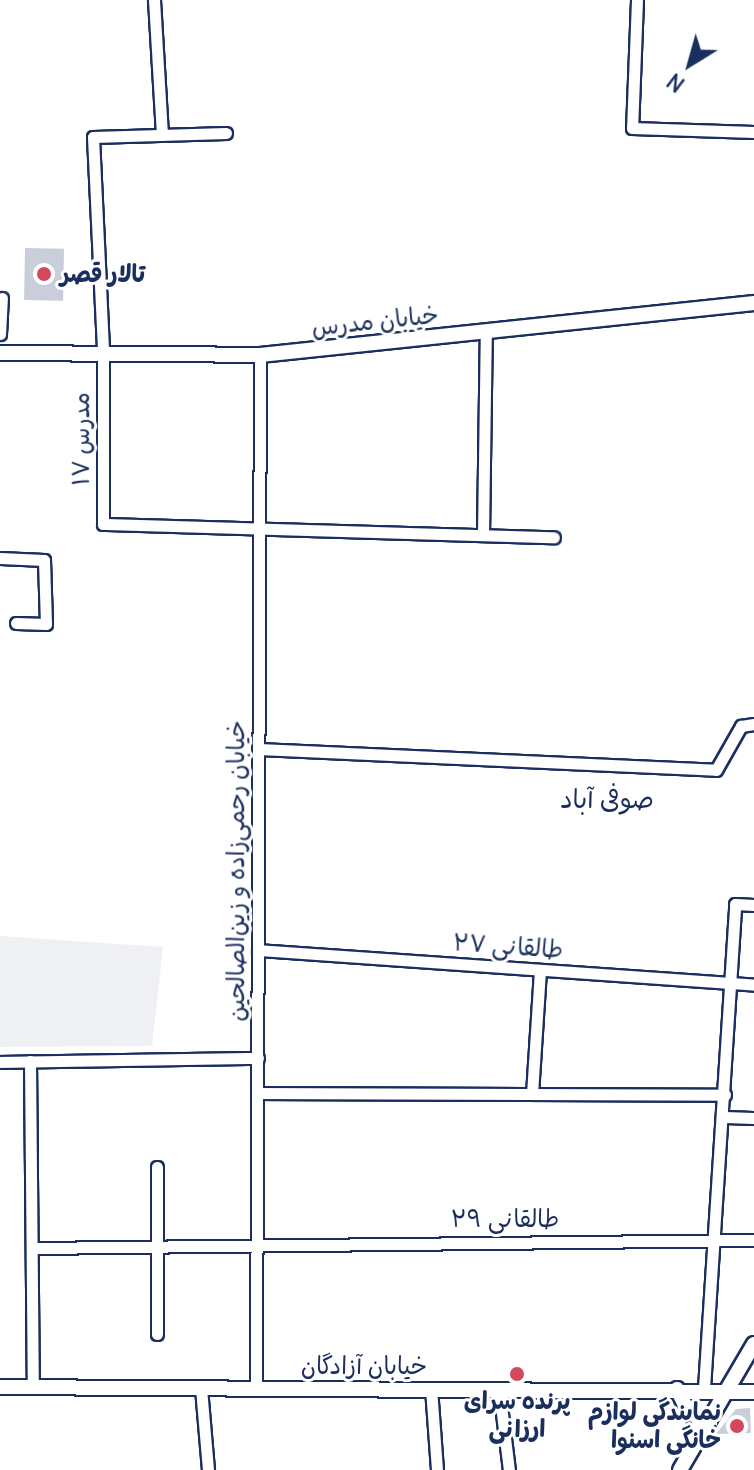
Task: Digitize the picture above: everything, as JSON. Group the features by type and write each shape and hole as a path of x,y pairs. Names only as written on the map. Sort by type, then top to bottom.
{"main road":[{"name":"خیابان مدرس","path":"0,353 260,355 754,303"},
{"path":"680,1470 754,1344"},
{"name":"خیابان آزادگان","path":"0,1387 726,1389"},
{"path":"700,1435 680,1389 754,1392"}],"street":[{"path":"154,0 162,135 226,133"},
{"path":"637,0 632,128 754,132"},
{"name":"مدرس ۱۷","path":"162,135 93,137 103,353 103,524 260,529"},
{"path":"0,334 2,298"},
{"path":"483,535 486,331"},
{"name":"خیابان رحمی‌زاده و زین‌الصالحین","path":"256,1388 260,355"},
{"path":"260,529 554,537"},
{"path":"0,558 44,560 46,624 16,623"},
{"path":"259,749 716,770 741,726 754,724"},
{"path":"704,1388 717,1240 735,904 754,905"},
{"name":"طالقانی ۲۷","path":"258,950 754,985"},
{"path":"532,1094 540,971"},
{"path":"0,1062 258,1058"},
{"path":"30,1061 33,1387"},
{"path":"258,1093 725,1095"},
{"path":"724,1117 754,1118"},
{"path":"157,1167 157,1334"},
{"name":"طالقانی ۲۹","path":"32,1248 257,1243 754,1240"},
{"path":"201,1388 208,1470"},
{"path":"431,1388 437,1470"},
{"path":"499,1389 509,1470"}],"shaded area":[{"path":"0,936 163,947 152,1046 0,1047"}],"building":[{"name":"تالار قصر","path":"25,248 64,249 63,301 24,300"},
{"name":"نمایندگی لوازم خانگی اسنوا","path":"750,1408 751,1433 716,1434 736,1409"}],"place":[{"name":"تالار قصر","path":"44,274"},
{"name":"پرنده سرای ارزانی","path":"517,1374"},
{"name":"نمایندگی لوازم خانگی اسنوا","path":"737,1426"}],"district":[{"name":"صوفی آباد","path":"607,799"}]}
